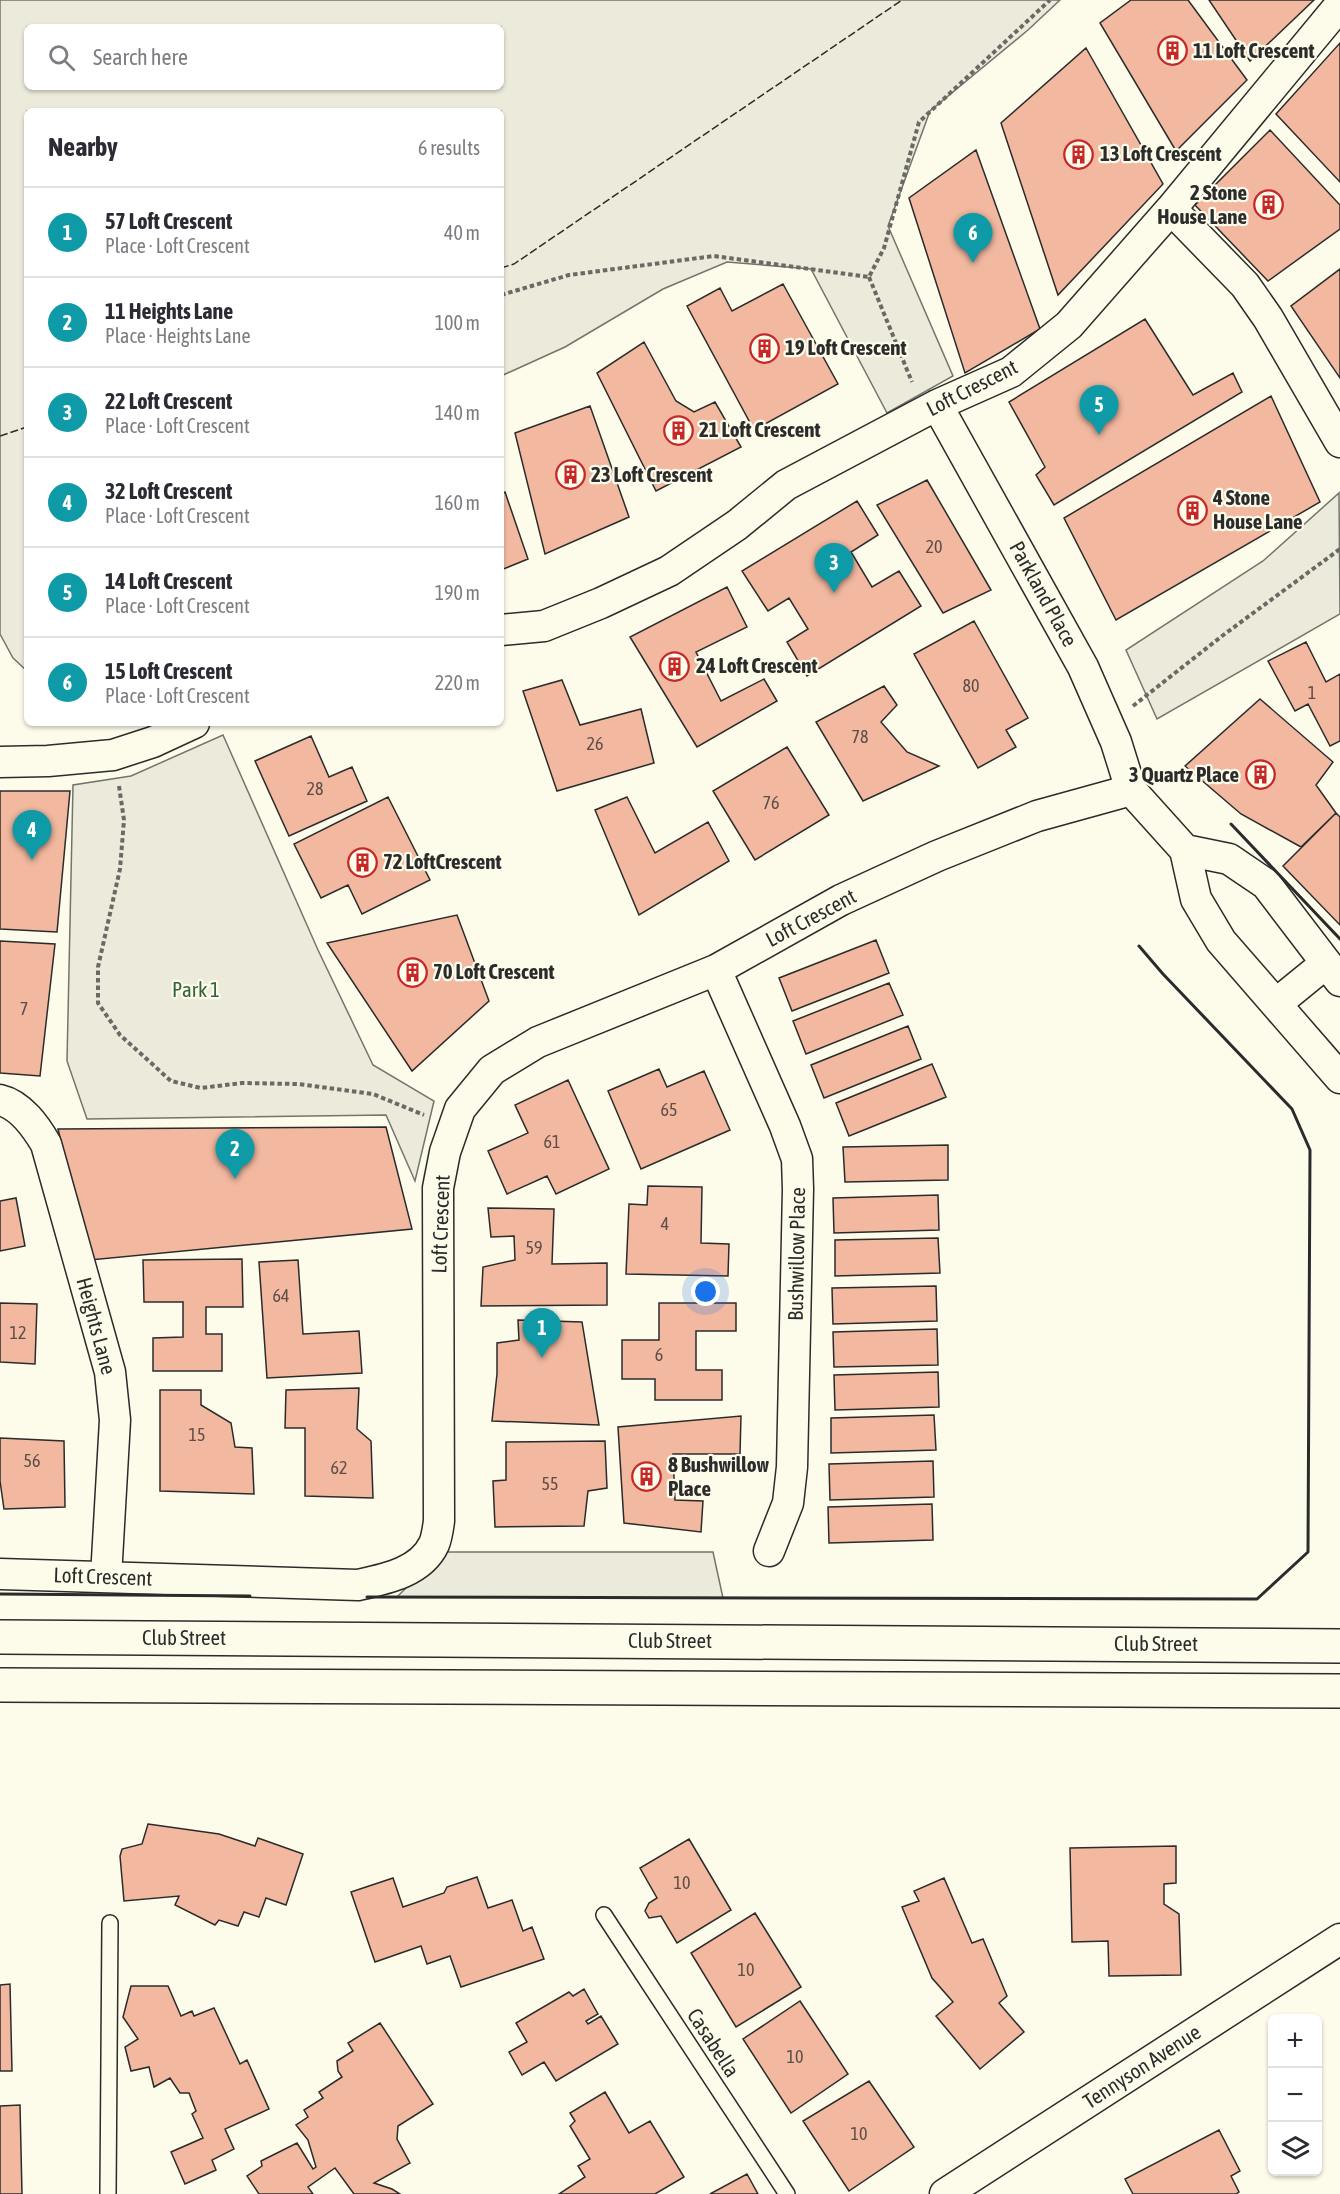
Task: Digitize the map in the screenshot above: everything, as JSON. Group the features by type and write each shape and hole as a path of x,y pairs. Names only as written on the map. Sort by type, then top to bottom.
{"main road":[{"name":"Club Street","path":"0,1637 1340,1646"},
{"path":"0,1685 1340,1691"}],"street":[{"name":"Loft Crescent","path":"504,630 544,626 601,603 669,571 737,525 786,485 931,409 1011,372 1069,326 1171,208 1340,5"},
{"path":"1171,208 1245,285 1268,318 1340,441"},
{"name":"Parkland Place","path":"931,409 1083,667 1109,725 1131,790"},
{"path":"0,762 48,761 114,754 153,742 188,726"},
{"name":"Loft Crescent","path":"0,1574 358,1585 390,1578 418,1564 434,1544 439,1521 438,1188 445,1152 460,1109 492,1070 548,1037 716,970 841,900 937,856 1037,816 1131,790"},
{"path":"1131,790 1185,850 1196,899 1221,941 1340,1078"},
{"path":"1185,850 1229,859 1266,884 1333,972 1276,1004"},
{"name":"Bushwillow Place","path":"716,970 785,1126 797,1159 792,1467 788,1503 769,1551"},
{"name":"Heights Lane","path":"0,1100 8,1102 34,1124 46,1144 110,1372 116,1420 106,1577"},
{"name":"Tennyson Avenue","path":"945,2194 1340,1939"}],"lane":[{"name":"Casabella","path":"604,1915 786,2194"},
{"path":"108,2194 110,1923"}],"path":[{"path":"870,277 885,248 919,122 1050,0"},
{"path":"504,294 569,275 714,256 870,277"},
{"path":"870,277 931,409"},
{"path":"1109,725 1222,636 1340,549"},
{"path":"114,754 124,820 120,869 98,967 98,1003 120,1035 171,1081 201,1088 242,1083 298,1083 372,1094 410,1108 453,1129"}],"green space":[{"path":"0,0 1060,0 1028,30 930,111 888,226 953,376 887,413 811,269 727,262 663,289 565,347 504,375 504,108 24,108 24,668 13,658 0,634"},
{"path":"1339,493 1340,614 1157,719 1126,650 1263,561"},
{"name":"Park 1","path":"223,735 318,950 373,1065 434,1101 415,1181 386,1115 87,1119 67,1061 73,785 131,776"},
{"path":"442,1552 713,1552 723,1598 397,1597"}],"building":[{"name":"11 Loft Crescent","path":"1131,0 1188,0 1247,80 1176,151 1100,23"},
{"path":"1209,0 1314,0 1250,61"},
{"path":"1340,43 1340,182 1276,114"},
{"name":"13 Loft Crescent","path":"1086,48 1163,184 1058,295 1001,123"},
{"name":"2 Stone House Lane","path":"1270,130 1340,205 1340,229 1268,281 1195,205"},
{"path":"976,150 1040,329 965,373 909,198"},
{"path":"1340,269 1340,378 1291,306"},
{"name":"19 Loft Crescent","path":"783,284 838,384 754,430 687,306 720,288 732,311"},
{"path":"1145,319 1193,395 1233,373 1242,392 1054,505 1036,475 1045,467 1009,402"},
{"name":"21 Loft Crescent","path":"644,342 676,401 694,412 715,402 741,447 656,491 597,373"},
{"name":"4 Stone House Lane","path":"1271,396 1320,502 1116,620 1064,518"},
{"name":"23 Loft Crescent","path":"590,406 629,517 545,554 515,433"},
{"path":"927,480 991,590 943,613 877,505"},
{"path":"504,492 528,559 504,569"},
{"path":"857,501 878,535 851,552 872,587 899,571 921,606 807,676 787,642 808,629 789,598 768,611 742,571"},
{"name":"24 Loft Crescent","path":"727,587 747,627 696,652 721,701 764,679 777,701 697,747 630,637"},
{"path":"974,621 1028,718 1006,730 1016,747 978,768 914,654"},
{"path":"1306,642 1326,682 1340,674 1340,741 1330,746 1308,704 1295,711 1268,661"},
{"path":"562,680 580,725 641,709 654,763 557,791 523,691"},
{"path":"884,686 897,705 881,722 907,752 939,766 863,801 816,722"},
{"name":"3 Quartz Place","path":"1260,699 1333,762 1316,785 1336,813 1301,847 1241,814 1185,766"},
{"path":"311,736 329,777 352,767 367,801 289,836 255,761"},
{"path":"787,747 829,815 755,860 713,791"},
{"path":"0,791 70,791 57,932 0,929"},
{"name":"72 LoftCrescent","path":"388,797 430,880 362,914 348,885 321,898 294,844"},
{"path":"627,797 655,853 708,822 729,861 639,915 595,810"},
{"path":"1336,813 1340,817 1340,925 1283,866"},
{"name":"70 Loft Crescent","path":"457,915 489,1001 412,1071 327,943"},
{"path":"876,940 889,973 792,1011 779,978"},
{"path":"0,941 55,944 40,1076 0,1073"},
{"path":"889,983 903,1015 806,1054 793,1021"},
{"path":"908,1026 921,1059 824,1098 811,1065"},
{"path":"932,1064 946,1097 849,1136 836,1103"},
{"path":"659,1069 667,1087 704,1071 730,1130 641,1169 608,1091"},
{"path":"568,1080 609,1169 556,1194 547,1176 507,1194 488,1151 528,1133 515,1105"},
{"path":"386,1127 412,1229 90,1260 58,1129"},
{"path":"948,1145 948,1180 845,1182 843,1147"},
{"path":"648,1186 702,1187 701,1243 729,1244 728,1276 626,1274 629,1204 647,1205"},
{"path":"938,1195 939,1230 834,1233 833,1198"},
{"path":"16,1198 25,1246 0,1251 0,1201"},
{"path":"488,1208 554,1209 552,1264 607,1263 607,1305 481,1306 483,1267 515,1260 514,1236 491,1237"},
{"path":"938,1238 940,1273 835,1276 835,1240"},
{"path":"242,1259 243,1307 206,1307 206,1334 222,1334 222,1371 153,1371 153,1338 183,1337 183,1302 144,1302 143,1260"},
{"path":"298,1260 303,1334 359,1331 362,1373 267,1378 259,1262"},
{"path":"936,1286 937,1321 833,1324 832,1288"},
{"path":"0,1303 37,1304 35,1364 0,1362"},
{"path":"659,1303 736,1303 736,1331 696,1331 696,1370 722,1370 722,1400 655,1400 655,1379 622,1379 622,1340 659,1340"},
{"path":"518,1320 582,1322 599,1425 492,1421 497,1374 497,1343 519,1340"},
{"path":"937,1329 938,1365 834,1367 833,1332"},
{"path":"938,1372 939,1407 835,1410 834,1375"},
{"path":"359,1388 357,1429 371,1441 373,1498 305,1496 305,1428 285,1428 286,1390"},
{"path":"160,1390 201,1390 201,1405 231,1423 235,1447 252,1448 254,1494 160,1491"},
{"path":"934,1415 936,1450 831,1453 831,1418"},
{"name":"8 Bushwillow Place","path":"741,1416 740,1454 673,1454 675,1500 703,1501 701,1532 624,1523 618,1427"},
{"path":"0,1438 64,1441 65,1507 4,1509 0,1481"},
{"path":"605,1441 607,1488 588,1491 584,1526 495,1527 493,1481 506,1480 506,1442"},
{"path":"933,1461 934,1497 830,1500 829,1464"},
{"path":"932,1504 933,1540 829,1543 828,1507"},
{"path":"148,1824 219,1834 255,1846 258,1838 303,1854 286,1905 266,1898 259,1917 244,1912 238,1926 219,1920 215,1925 175,1905 179,1896 124,1901 120,1856 122,1849 142,1844"},
{"path":"689,1839 731,1910 677,1943 661,1916 649,1918 645,1911 649,1903 657,1898 640,1868"},
{"path":"1176,1846 1176,1883 1164,1884 1164,1904 1179,1914 1181,1975 1109,1976 1108,1941 1072,1942 1070,1848"},
{"path":"477,1877 488,1908 512,1900 523,1931 532,1927 544,1959 461,1987 450,1956 427,1964 421,1946 375,1962 351,1892 393,1878 403,1907 444,1893 447,1887"},
{"path":"944,1878 972,1943 983,1939 1007,1996 999,2003 1024,2032 980,2069 936,2016 953,2002 932,1978 902,1907 919,1901 914,1891"},
{"path":"755,1913 801,1987 736,2027 691,1953"},
{"path":"10,1984 12,2071 0,2071 0,1985"},
{"path":"131,1986 168,1986 181,2016 192,2011 194,2016 214,2008 240,2064 247,2060 269,2109 225,2129 234,2149 212,2160 216,2170 185,2184 171,2152 203,2138 192,2114 196,2111 189,2093 180,2093 170,2078 154,2087 149,2067 131,2071 125,2047 138,2039 123,2017"},
{"path":"584,1989 598,2014 586,2021 588,2024 601,2016 618,2044 556,2081 544,2062 522,2075 509,2052 527,2042 516,2023 569,1992 573,1996"},
{"path":"800,2001 848,2074 791,2113 743,2039"},
{"path":"380,2023 433,2104 398,2126 397,2139 410,2163 374,2183 400,2194 354,2194 335,2168 308,2187 313,2194 259,2194 247,2176 262,2166 261,2161 297,2143 313,2169 316,2167 308,2140 296,2125 308,2117 304,2110 323,2098 319,2092 342,2077 338,2071 337,2061 353,2051 348,2043"},
{"path":"869,2081 914,2147 849,2191 803,2121"},
{"path":"605,2092 629,2133 650,2121 684,2177 655,2194 559,2194 585,2177 578,2166 590,2159 570,2126 575,2121 570,2113"},
{"path":"20,2105 22,2194 0,2194 0,2106"},
{"path":"1219,2130 1240,2171 1231,2176 1239,2192 1236,2194 1133,2194 1125,2179"},
{"path":"747,2174 758,2194 710,2194"}],"fence":[{"path":"504,267 514,264 902,0"},
{"path":"0,436 24,428"}],"wall":[{"path":"1231,824 1340,939"},
{"path":"367,1597 1257,1599 1308,1552 1310,1150 1292,1109 1139,946"},
{"path":"0,1594 250,1596"}],"place":[{"name":"11 Loft Crescent","path":"1172,51"},
{"name":"13 Loft Crescent","path":"1079,154"},
{"name":"2 Stone House Lane","path":"1268,205"},
{"name":"15 Loft Crescent","path":"973,263"},
{"name":"19 Loft Crescent","path":"764,348"},
{"name":"21 Loft Crescent","path":"678,430"},
{"name":"14 Loft Crescent","path":"1099,435"},
{"name":"23 Loft Crescent","path":"570,475"},
{"name":"4 Stone House Lane","path":"1192,510"},
{"name":"22 Loft Crescent","path":"834,593"},
{"name":"24 Loft Crescent","path":"675,666"},
{"name":"3 Quartz Place","path":"1260,775"},
{"name":"32 Loft Crescent","path":"32,860"},
{"name":"72 LoftCrescent","path":"362,862"},
{"name":"70 Loft Crescent","path":"412,972"},
{"name":"11 Heights Lane","path":"235,1179"},
{"name":"57 Loft Crescent","path":"542,1358"},
{"name":"8 Bushwillow Place","path":"647,1477"}]}
